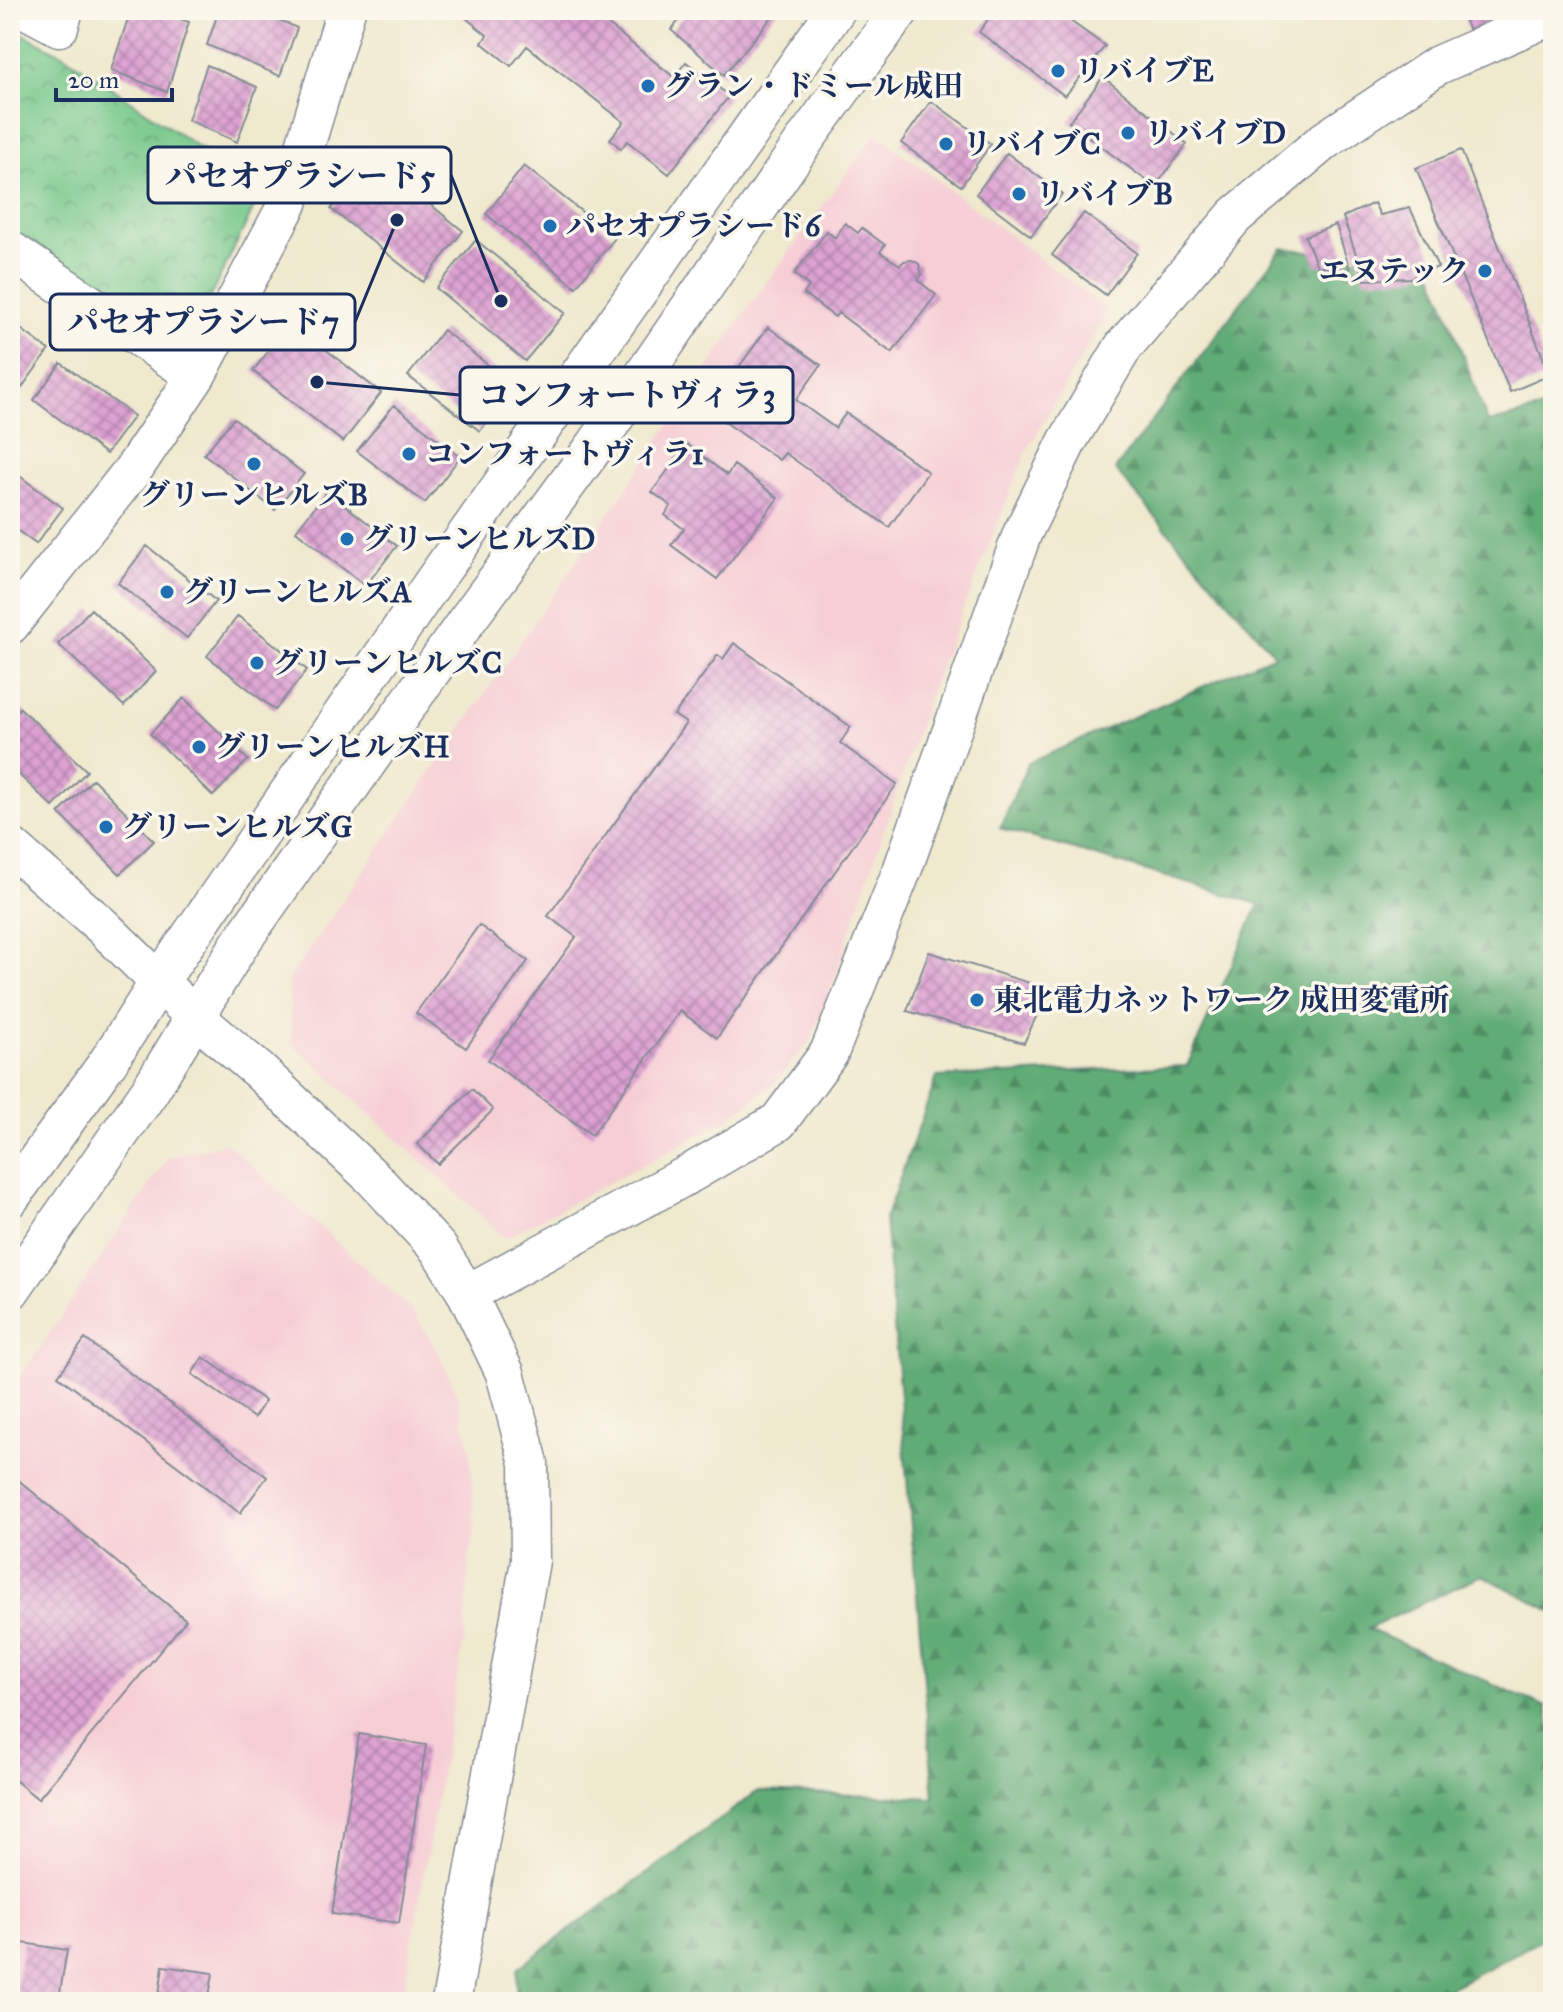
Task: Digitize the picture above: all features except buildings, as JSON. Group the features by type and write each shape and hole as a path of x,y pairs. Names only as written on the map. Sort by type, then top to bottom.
{"street":[{"path":"27,10 59,27 64,10"},
{"path":"10,625 135,467 196,376 288,203 346,10"},
{"path":"10,1198 108,1062 159,982 434,581 836,10"},
{"path":"10,1291 149,1092 248,932 465,623 595,446 807,137 900,10"},
{"path":"467,1294 691,1173 778,1122 829,1053 903,868 1022,534 1067,442 1124,346 1235,216 1324,141 1438,65 1553,15"},
{"path":"10,250 196,376"},
{"path":"10,846 102,926 195,1017 258,1070 374,1179 438,1248 467,1294 505,1373 529,1463 530,1561 451,2002"}],"shaded area":[{"path":"876,133 1109,311 1027,450 932,687 811,1040 773,1085 724,1122 505,1238 292,1043 288,980 756,297"},
{"path":"227,1143 411,1309 436,1348 457,1394 470,1448 475,1530 469,1559 465,1633 402,2002 10,2002 10,1392 168,1158"}],"green space":[{"path":"10,27 67,57 262,191 191,336 170,341 10,233"},
{"path":"1282,248 1431,268 1488,423 1553,406 1553,1612 1482,1575 1368,1629 1546,1707 1553,1738 1553,1934 1423,2002 516,2002 517,1969 758,1791 934,1798 885,1219 937,1077 1187,1066 1259,904 1000,828 1028,763 1275,655 1115,470"}],"place":[{"name":"リバイブE","path":"1058,71"},
{"name":"グラン・ドミール成田","path":"648,86"},
{"name":"リバイブD","path":"1128,133"},
{"name":"リバイブC","path":"946,144"},
{"name":"リバイブB","path":"1019,194"},
{"name":"パセオプラシード7","path":"397,220"},
{"name":"パセオプラシード6","path":"550,226"},
{"name":"エヌテック","path":"1485,271"},
{"name":"パセオプラシード5","path":"501,301"},
{"name":"コンフォートヴィラ3","path":"317,382"},
{"name":"コンフォートヴィラ1","path":"409,454"},
{"name":"グリーンヒルズB","path":"254,464"},
{"name":"グリーンヒルズD","path":"347,539"},
{"name":"グリーンヒルズA","path":"167,592"},
{"name":"グリーンヒルズC","path":"257,663"},
{"name":"グリーンヒルズH","path":"199,747"},
{"name":"グリーンヒルズG","path":"106,827"},
{"name":"東北電力ネットワーク 成田変電所","path":"977,1000"}]}
